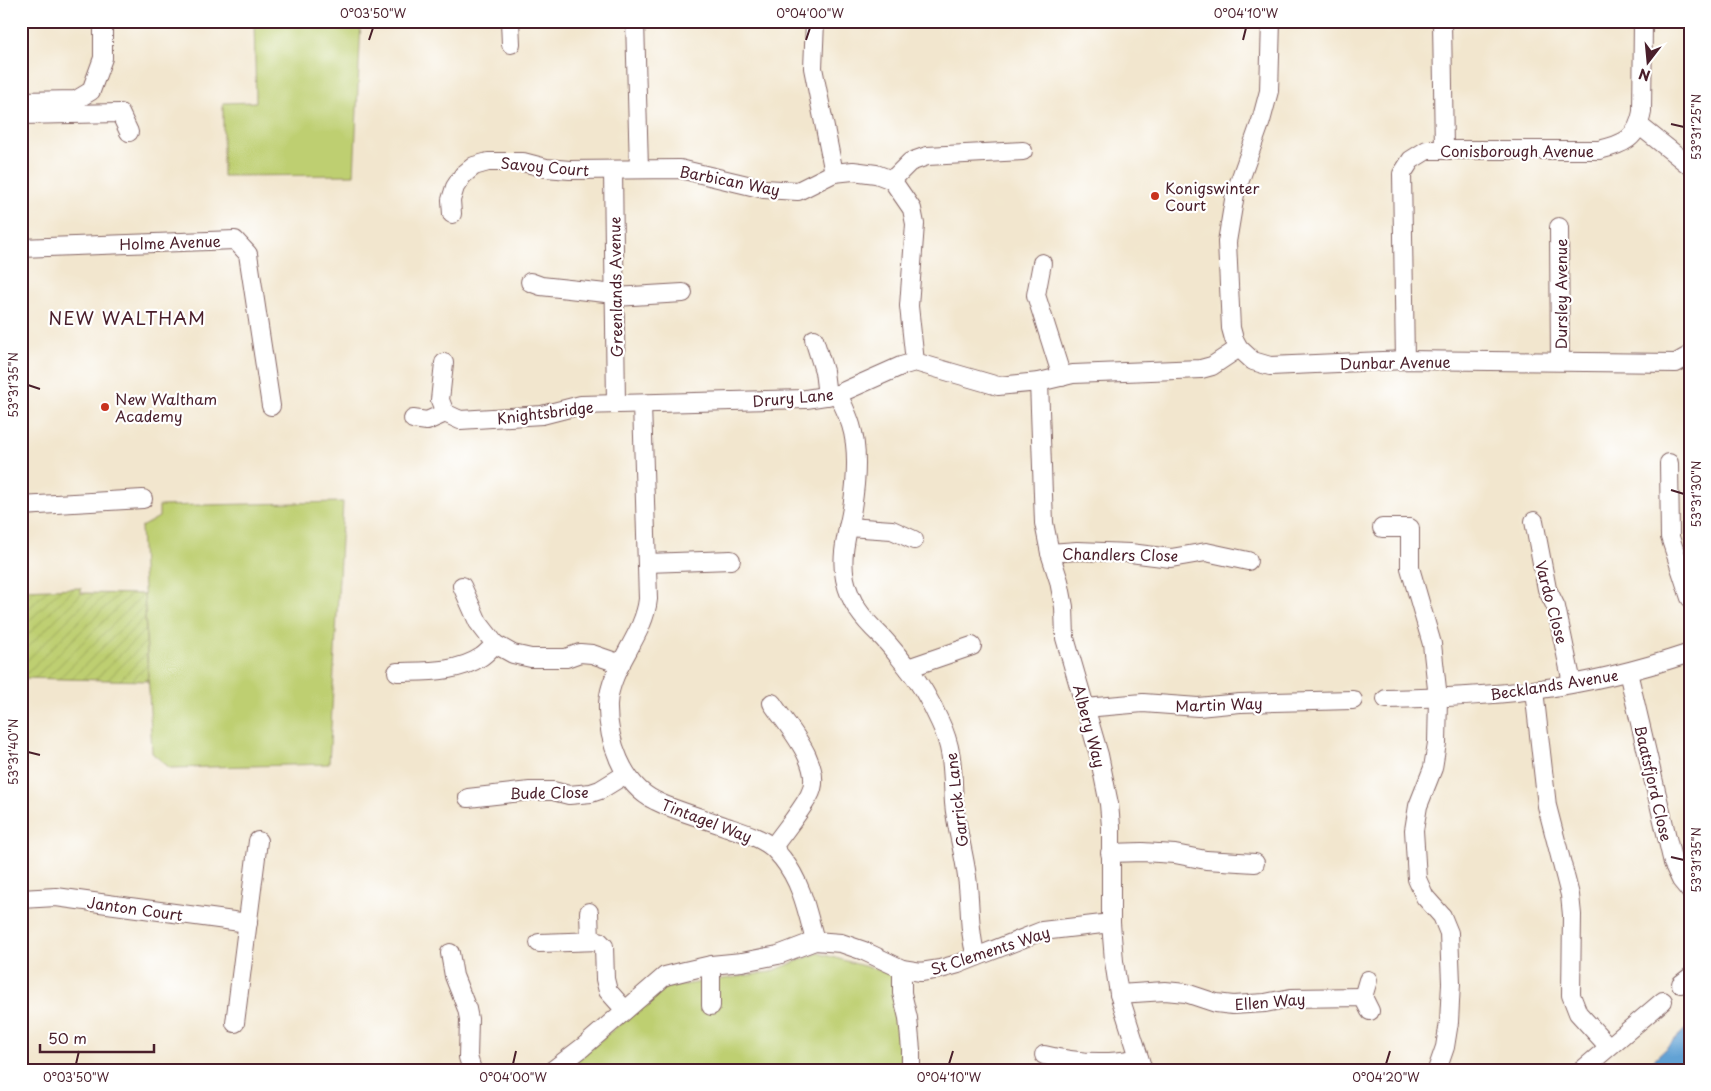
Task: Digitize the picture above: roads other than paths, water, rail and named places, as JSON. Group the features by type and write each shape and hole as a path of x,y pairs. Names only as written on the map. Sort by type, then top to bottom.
{"street":[{"path":"21,101 76,100 91,92 103,58 103,21"},
{"path":"510,21 511,44"},
{"path":"635,21 639,169"},
{"path":"1023,150 927,156 910,162 892,180 912,209 915,224 909,306 915,362 998,386 1039,382 1073,374 1201,369 1212,366 1239,348 1231,328 1228,242 1235,194 1261,121 1269,91 1271,21"},
{"path":"1442,21 1444,150"},
{"path":"1643,21 1642,112 1640,126 1690,166"},
{"path":"815,22 813,68 834,173"},
{"path":"21,115 120,113 129,132"},
{"name":"Conisborough Avenue","path":"1405,360 1402,174 1412,160 1427,150 1600,150 1620,145 1631,137 1640,126"},
{"name":"Savoy Court","path":"452,214 455,186 463,175 474,166 488,162 523,162 546,168 570,170 613,170"},
{"name":"Barbican Way","path":"613,170 680,168 764,189 798,191 834,173 853,171 876,174 892,180"},
{"name":"Greenlands Avenue","path":"613,170 616,404"},
{"name":"Dursley Avenue","path":"1559,226 1560,362"},
{"name":"Holme Avenue","path":"21,248 235,240 248,254 271,406"},
{"path":"1042,263 1036,295 1062,377"},
{"path":"530,282 540,286 615,295 683,294"},
{"name":"Garrick Lane","path":"814,339 832,395 852,428 855,448 855,487 844,549 845,579 854,605 861,617 881,636 908,668 927,695 948,743 954,767 954,802 957,830 967,876 970,925 976,956"},
{"name":"Dunbar Avenue","path":"1239,348 1253,361 1270,366 1405,360 1676,363 1690,355"},
{"name":"Drury Lane","path":"616,404 784,400 832,395 915,362"},
{"path":"413,419 427,421 445,413 440,400 444,363"},
{"name":"Albery Way","path":"1039,382 1044,524 1050,553 1059,581 1064,608 1066,638 1099,755 1109,804 1111,923 1119,994 1141,1064"},
{"name":"Knightsbridge","path":"445,413 460,420 499,419 542,415 581,405 616,404"},
{"name":"Tintagel Way","path":"642,404 647,610 644,620 612,684 608,704 611,739 626,774 640,789 655,800 750,835 772,847 793,872 815,942"},
{"path":"1669,463 1670,537 1690,598"},
{"path":"21,506 143,500"},
{"name":"Vardo Close","path":"1534,521 1547,589 1556,607 1572,683"},
{"path":"848,527 892,530 914,540"},
{"path":"1382,528 1410,528 1410,568 1432,644 1438,698 1437,742 1434,768 1418,806 1414,830 1417,879 1425,896 1442,916 1449,933 1451,983 1449,1022 1445,1048 1437,1070"},
{"name":"Chandlers Close","path":"1050,553 1078,551 1130,553 1171,558 1206,552 1248,561"},
{"path":"646,563 732,560"},
{"path":"462,586 478,622 495,644 513,654 531,658 566,658 580,653 592,654 621,664"},
{"path":"397,672 443,670 460,666 482,657 495,644"},
{"path":"908,668 972,646"},
{"name":"Becklands Avenue","path":"1386,699 1438,698 1534,690 1628,672 1690,653"},
{"name":"Baatsfjord Close","path":"1628,672 1673,864 1681,880 1690,891"},
{"path":"1534,690 1547,806 1570,895 1572,915 1571,995 1578,1013 1608,1046"},
{"name":"Martin Way","path":"1086,708 1126,703 1198,707 1240,703 1353,700"},
{"path":"772,703 805,753 813,773 810,795 772,847"},
{"name":"Bude Close","path":"468,798 530,791 554,791 580,795 600,790 626,774"},
{"path":"235,1023 258,841"},
{"path":"1110,853 1175,854 1206,860 1255,863"},
{"name":"Janton Court","path":"21,899 56,897 248,923"},
{"path":"589,912 590,941"},
{"name":"St Clements Way","path":"554,1070 665,976 711,965 778,956 815,942 841,942 902,969 921,972 958,964 1042,931 1111,923"},
{"path":"540,944 599,941 604,946 605,979 608,991 625,1010"},
{"path":"450,953 454,976 468,1009 468,1057 471,1070"},
{"path":"711,965 711,1006"},
{"path":"902,969 902,993 908,1018 911,1070"},
{"name":"Ellen Way","path":"1119,994 1166,991 1232,1005 1291,998 1366,1004 1368,980"},
{"path":"1582,1070 1663,1001"},
{"path":"1044,1054 1081,1063 1120,1062 1141,1064"}],"water":[{"path":"1690,1025 1690,1070 1648,1070 1649,1064"}],"place":[{"name":"Konigswinter Court","path":"1155,196"},
{"name":"New Waltham Academy","path":"105,407"}],"district":[{"name":"NEW WALTHAM","path":"127,317"}]}
